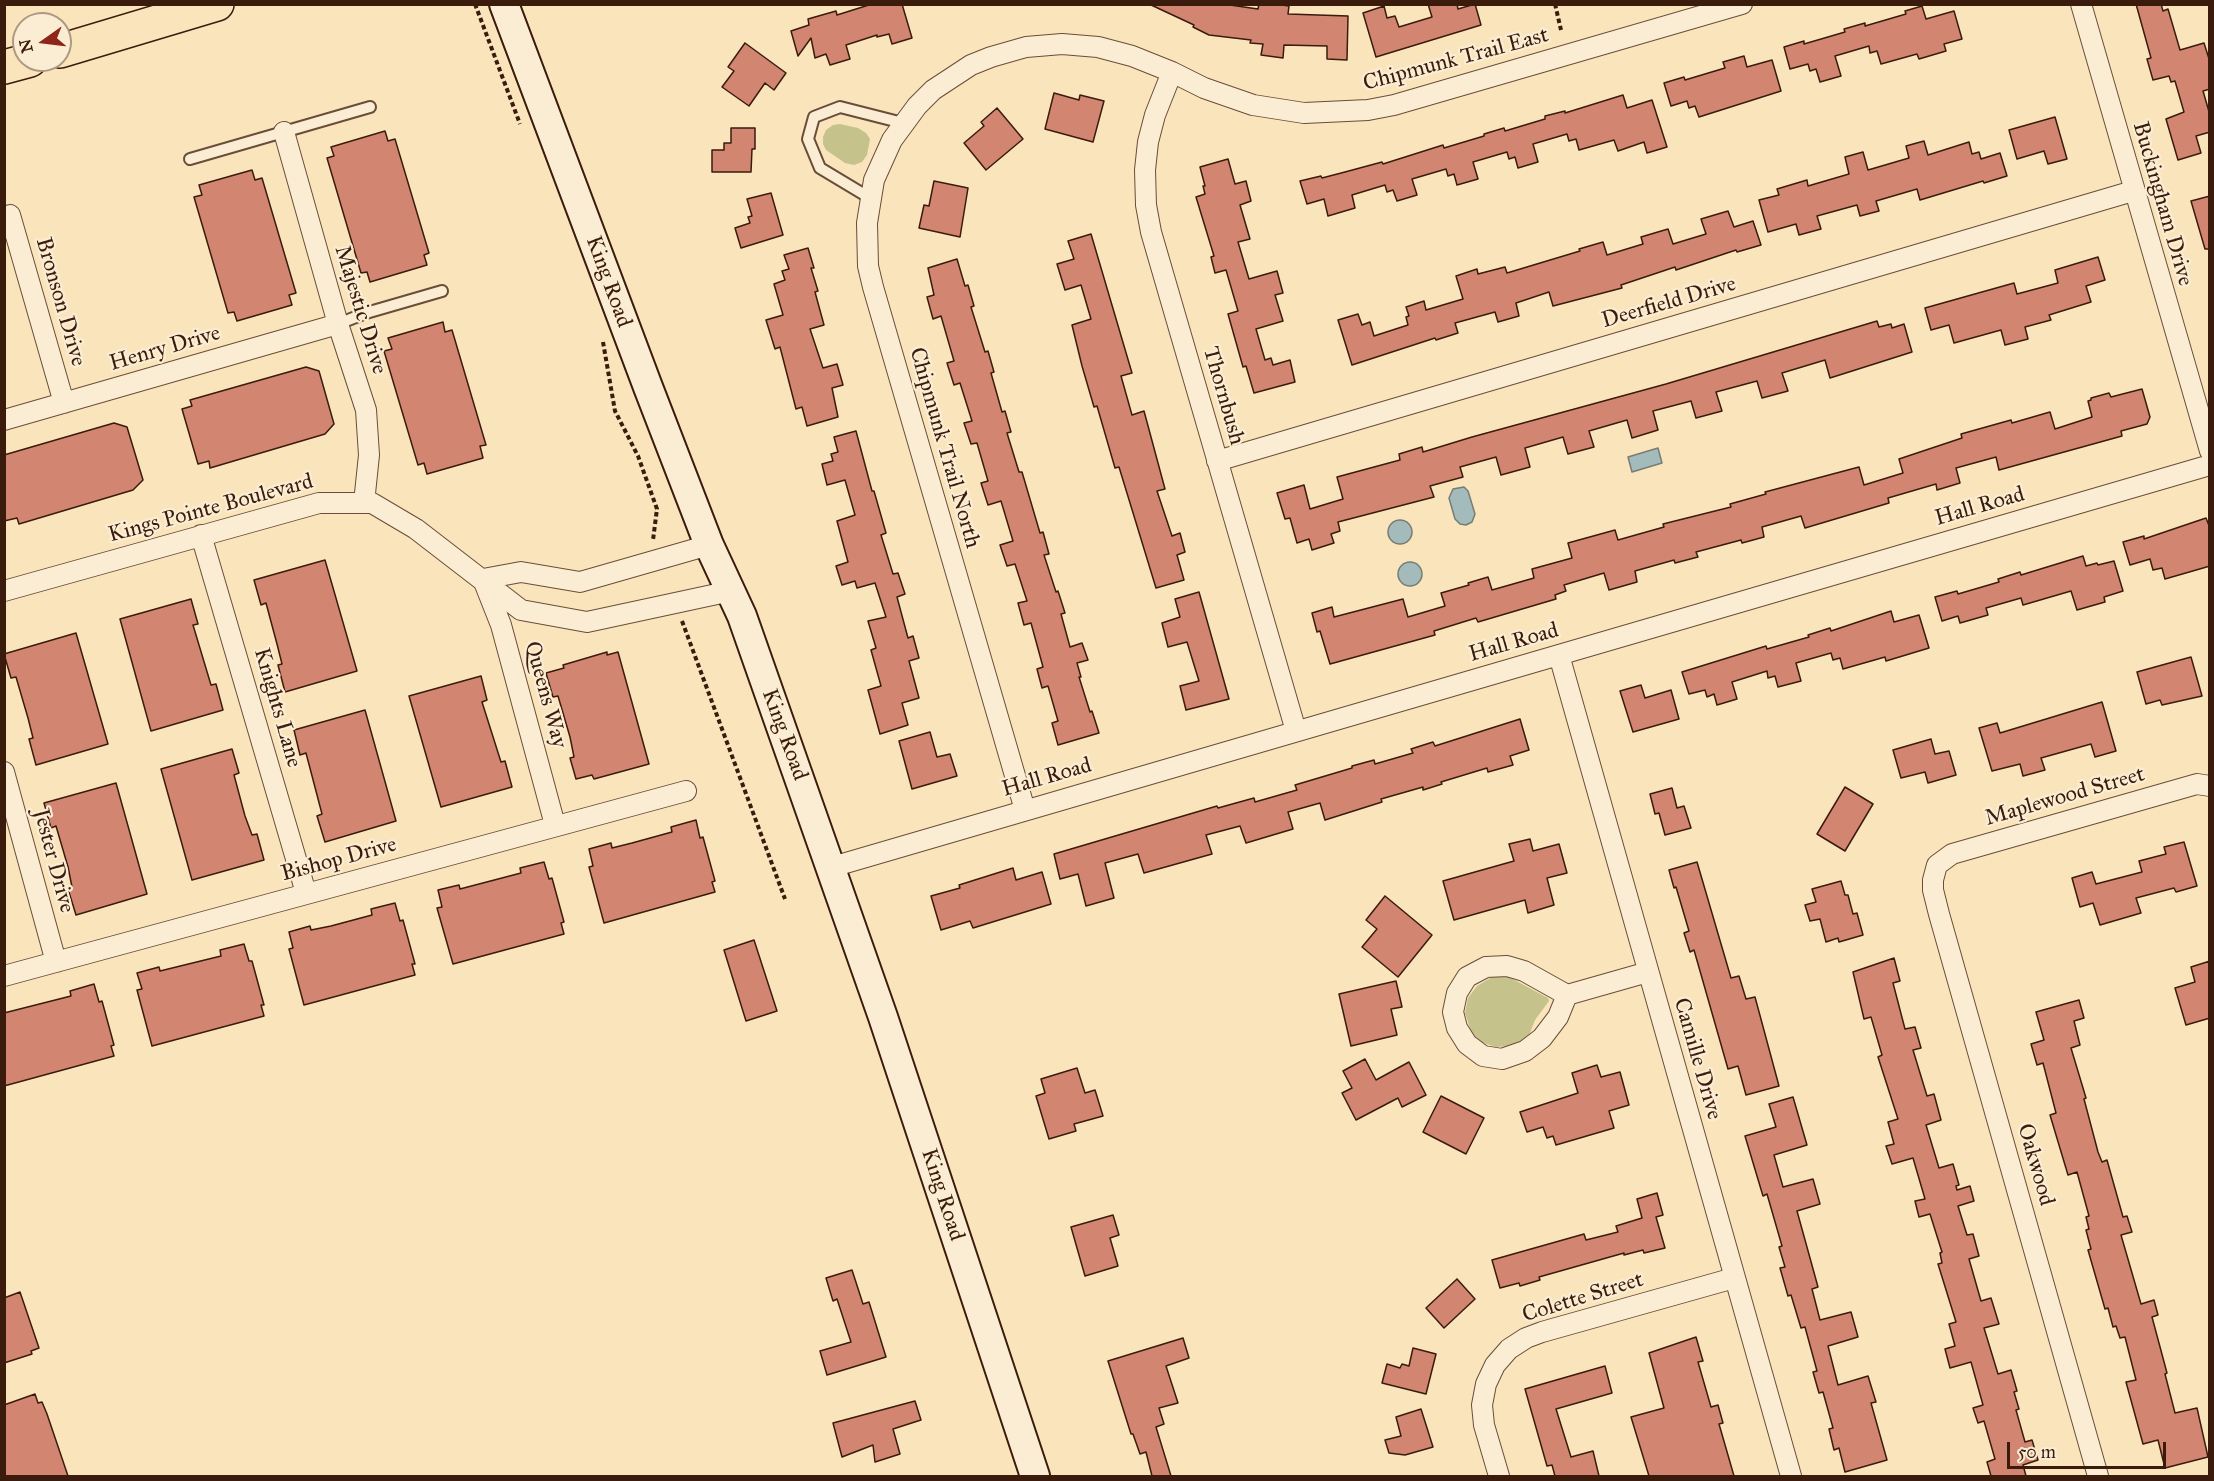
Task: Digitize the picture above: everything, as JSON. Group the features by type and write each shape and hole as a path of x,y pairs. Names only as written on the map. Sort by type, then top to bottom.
{"highway":[{"path":"72,47 218,4"}],"main road":[{"name":"King Road","path":"508,13 648,387 709,545 731,591 832,867 1035,1476"}],"street":[{"name":"Chipmunk Trail East","path":"917,106 933,90 971,65 1026,47 1062,44 1098,47 1132,56 1204,88 1252,105 1304,113 1368,110 1394,105 1742,4"},
{"name":"Buckingham Drive","path":"2080,4 2210,451"},
{"name":"Thornbush","path":"1172,72 1155,115 1148,142 1145,170 1146,205 1151,232 1296,731"},
{"name":"Chipmunk Trail North","path":"917,106 903,123 882,159 870,198 866,244 873,287 1025,810"},
{"name":"Majestic Drive","path":"284,132 338,324 366,410 369,455 364,503"},
{"name":"Deerfield Drive","path":"1217,461 2133,191"},
{"name":"Bronson Drive","path":"10,215 63,403"},
{"name":"Henry Drive","path":"4,420 338,324"},
{"name":"Hall Road","path":"832,867 2210,465"},
{"name":"Kings Pointe Boulevard","path":"4,591 319,503 372,503 416,529 521,610 587,622 731,591"},
{"name":"Knights Lane","path":"201,535 306,893"},
{"path":"483,579 521,572 580,582 709,545"},
{"name":"Queens Way","path":"483,579 501,625 555,825"},
{"name":"Camille Drive","path":"1559,655 1791,1476"},
{"name":"Jester Drive","path":"4,772 56,962"},
{"name":"Maplewood Street","path":"1937,865 1952,854 2197,784 2210,786"},
{"name":"Bishop Drive","path":"4,975 686,791"},
{"name":"Oakwood","path":"1937,865 1933,880 1935,898 2098,1476"},
{"path":"1567,995 1558,1017 1542,1038 1525,1051 1502,1059 1483,1056 1467,1044 1457,1028 1453,1012 1457,993 1467,977 1486,967 1507,966 1524,971 1567,995 1647,972"},
{"name":"Colette Street","path":"1499,1476 1484,1425 1482,1405 1486,1384 1495,1365 1509,1349 1526,1338 1542,1332 1734,1278"}],"lane":[{"path":"190,159 370,107"},
{"path":"870,198 820,168 808,139 814,117 840,107 903,123"},
{"path":"338,324 366,313 442,291"}],"path":[{"path":"475,4 522,127"},
{"path":"1555,4 1562,30"},
{"path":"602,339 615,411 638,456 657,509 653,543 659,559"},
{"path":"675,603 785,899"}],"shaded area":[{"path":"840,124 858,128 870,139 867,155 862,162 854,165 845,163 826,150 823,137 826,130 833,125"},
{"path":"1507,976 1548,998 1549,1001 1535,1020 1530,1033 1522,1040 1510,1046 1496,1047 1481,1042 1472,1034 1465,1013 1468,998 1477,986 1492,977"}],"water":[{"path":"1658,448 1662,463 1632,472 1628,457"},
{"path":"1464,487 1468,491 1475,514 1472,522 1466,525 1460,524 1455,519 1449,498 1453,489"},
{"path":"1400,520 1408,524 1412,532 1408,540 1400,544 1392,540 1388,532 1392,524"},
{"path":"1410,562 1418,566 1422,574 1418,582 1410,586 1402,582 1398,574 1402,566"}],"building":[{"path":"872,4 902,4 912,38 892,44 889,34 877,37 877,35 846,45 850,59 830,65 826,54 815,58 811,38 798,56 791,31 809,25 808,19 836,11 837,15"},
{"path":"1149,4 1223,4 1258,9 1259,4 1275,4 1289,6 1288,14 1348,16 1347,60 1327,59 1327,46 1284,45 1283,58 1261,55 1263,44 1250,43 1251,40 1209,35 1193,27 1194,25"},
{"path":"1428,4 1457,4 1458,9 1475,4 1481,25 1376,57 1363,13 1384,6 1387,18 1395,16 1399,27 1432,17"},
{"path":"2136,4 2161,4 2163,11 2168,9 2180,50 2204,43 2210,62 2210,89 2203,91 2210,115 2210,132 2196,136 2201,153 2178,160 2166,119 2184,112 2175,81 2171,82 2169,76 2153,80 2147,59 2151,58"},
{"path":"1922,6 1926,19 1954,11 1962,39 1944,44 1946,51 1919,59 1917,54 1881,64 1877,51 1870,53 1869,46 1835,56 1841,76 1820,82 1816,69 1810,71 1808,64 1790,69 1784,47 1804,41 1804,44 1845,32 1844,29 1865,23 1865,26 1906,14 1905,11"},
{"path":"745,43 786,73 774,90 765,83 749,106 722,87 734,71 728,67"},
{"path":"1744,56 1747,67 1772,60 1781,91 1699,117 1695,106 1689,108 1687,101 1671,106 1664,83 1684,77 1685,80 1725,68 1723,62"},
{"path":"1054,93 1079,100 1080,95 1104,101 1093,142 1045,129"},
{"path":"1623,95 1627,108 1652,100 1667,147 1647,153 1644,142 1618,151 1614,140 1579,150 1576,139 1569,141 1567,134 1533,144 1538,162 1518,168 1515,157 1509,159 1507,152 1473,162 1478,179 1457,185 1454,174 1448,176 1446,169 1412,179 1417,195 1397,201 1393,190 1387,192 1385,185 1352,195 1355,208 1328,216 1324,199 1307,204 1300,181 1321,176 1322,178 1382,162 1383,164 1443,145 1444,148 1504,128 1505,131 1545,119 1545,116 1565,111 1565,113"},
{"path":"997,108 1023,139 986,170 964,143 984,126 981,122"},
{"path":"2055,117 2067,159 2048,164 2044,151 2017,159 2009,130"},
{"path":"731,128 755,128 755,149 752,149 751,172 712,172 712,150 724,150 724,143 731,143"},
{"path":"385,131 388,141 395,139 429,253 424,255 427,265 370,282 367,272 361,273 327,158 334,156 331,147"},
{"path":"1924,141 1928,155 1969,142 1972,154 1979,152 1981,159 2000,153 2007,176 1920,200 1917,189 1876,201 1879,211 1860,216 1857,205 1817,216 1821,229 1799,235 1796,224 1768,232 1759,200 1779,195 1777,189 1807,180 1808,186 1849,174 1845,157 1863,152 1868,170 1909,158 1906,146"},
{"path":"1228,159 1235,184 1246,181 1251,201 1240,205 1250,239 1238,242 1249,279 1277,271 1283,293 1275,295 1283,321 1256,329 1265,360 1271,358 1273,365 1290,360 1295,382 1254,393 1246,366 1243,367 1228,314 1238,311 1226,270 1215,273 1211,257 1214,256 1196,197 1205,194 1200,167"},
{"path":"252,170 255,180 262,178 296,293 289,295 292,305 237,321 234,312 228,313 194,197 202,195 199,185"},
{"path":"934,181 968,188 960,237 919,228 924,205 929,206"},
{"path":"771,193 783,235 741,248 735,228 750,223 748,217 752,216 747,199"},
{"path":"2210,196 2210,249 2205,249 2191,201"},
{"path":"1728,211 1734,227 1753,221 1761,245 1737,252 1736,250 1676,270 1675,267 1621,285 1622,288 1553,306 1549,292 1516,303 1519,316 1498,322 1495,312 1455,323 1458,333 1436,340 1435,338 1352,365 1338,320 1358,314 1362,325 1370,322 1374,336 1408,325 1406,317 1409,316 1406,307 1424,301 1426,310 1463,299 1456,276 1477,269 1478,274 1505,267 1507,273 1603,242 1607,255 1643,244 1641,237 1668,229 1673,244 1706,234 1701,219"},
{"path":"1091,234 1132,373 1121,376 1132,415 1144,411 1165,489 1157,491 1172,536 1180,533 1185,552 1177,555 1184,580 1156,588 1119,467 1115,468 1097,406 1094,407 1082,366 1072,325 1091,319 1081,285 1065,290 1057,264 1074,259 1068,241"},
{"path":"808,248 818,291 815,292 824,325 810,329 823,368 837,364 843,385 832,388 838,417 807,426 802,407 796,409 780,347 775,349 766,320 783,315 774,284 785,280 782,271 789,269 784,255"},
{"path":"2098,257 2105,280 2086,286 2091,302 2049,315 2051,320 2025,327 2028,339 2005,345 2001,330 1954,343 1949,325 1931,330 1925,308 2014,283 2017,294 2058,283 2055,270"},
{"path":"957,259 965,286 968,285 974,306 971,307 985,352 988,351 994,372 991,373 1002,412 1005,411 1011,432 1007,433 1019,472 1022,472 1040,533 1043,532 1049,554 1044,555 1065,613 1061,614 1070,647 1082,643 1088,660 1077,663 1081,677 1079,677 1099,733 1058,745 1052,723 1058,721 1048,686 1042,688 1037,669 1043,667 1031,623 1024,625 1018,603 1027,601 1015,564 1007,566 1000,545 1013,541 1001,501 988,505 981,483 988,481 977,443 971,444 964,423 972,421 960,383 954,385 947,363 954,361 941,316 933,319 927,297 934,295 928,268"},
{"path":"1877,321 1879,327 1891,324 1892,328 1904,324 1912,352 1830,378 1825,360 1782,373 1788,391 1762,398 1757,381 1716,392 1722,411 1696,418 1691,401 1653,411 1658,430 1632,438 1627,420 1589,431 1594,447 1568,454 1563,437 1525,448 1530,467 1501,475 1496,457 1460,467 1463,477 1430,486 1434,497 1338,522 1340,531 1331,534 1334,543 1312,550 1309,539 1297,543 1290,518 1285,519 1277,493 1304,485 1310,509 1343,499 1337,477 1400,460 1399,454 1422,447 1423,452 1666,384"},
{"path":"443,322 445,332 452,330 486,445 480,446 483,458 427,474 424,463 418,465 384,351 392,349 388,338"},
{"path":"306,367 319,371 334,424 325,434 210,468 209,461 198,464 182,409 192,406 190,400"},
{"path":"2142,389 2150,417 2147,424 2121,431 2122,436 1999,470 1996,457 1956,468 1960,483 1937,490 1936,484 1888,498 1889,503 1805,528 1801,516 1762,527 1764,537 1742,543 1741,540 1696,552 1698,557 1675,563 1674,560 1635,571 1637,582 1609,590 1604,573 1564,585 1566,591 1555,595 1556,599 1478,622 1476,618 1434,631 1435,635 1330,664 1320,631 1317,632 1312,613 1332,607 1334,617 1403,599 1408,617 1445,606 1441,593 1469,585 1468,583 1488,577 1492,590 1534,578 1532,569 1572,558 1568,543 1615,530 1618,540 1664,527 1663,524 1731,507 1730,504 1766,494 1765,492 1859,467 1864,485 1903,473 1899,459 1962,438 1961,434 2050,412 2055,429 2092,417 2088,401 2091,398 2109,393 2111,397"},
{"path":"114,423 127,427 143,480 133,490 19,524 17,518 4,521 4,455"},
{"path":"856,431 886,533 881,535 893,574 898,573 905,594 897,597 908,638 913,636 919,658 909,661 919,698 902,703 908,725 880,734 868,690 881,686 871,650 876,648 868,621 886,617 875,583 857,588 855,581 842,585 836,566 848,562 837,521 855,515 845,480 827,485 822,464 833,461 831,454 838,452 834,437"},
{"path":"2206,518 2210,528 2210,566 2165,579 2162,568 2153,570 2150,559 2130,565 2123,542 2144,536 2144,539"},
{"path":"2083,556 2086,566 2114,561 2123,591 2104,597 2105,602 2077,610 2071,591 2023,605 2021,598 1986,608 1988,615 1960,623 1958,616 1942,621 1935,597 1957,591 1958,594 1999,582 1998,579 2020,572 2021,575"},
{"path":"325,560 357,671 285,692 278,665 282,664 266,603 261,605 254,580"},
{"path":"1199,592 1229,699 1186,710 1180,686 1199,681 1187,642 1168,647 1162,623 1180,617 1175,599"},
{"path":"191,599 198,624 193,625 211,685 216,684 223,710 151,731 120,619"},
{"path":"1891,611 1894,622 1919,615 1929,648 1886,661 1885,657 1843,669 1840,658 1833,660 1831,653 1796,663 1801,681 1778,687 1775,676 1768,678 1767,671 1732,682 1737,699 1717,705 1714,694 1707,697 1705,690 1689,694 1682,672 1766,646 1767,649 1809,637 1808,635 1830,628 1831,631"},
{"path":"76,633 108,744 36,765 29,739 33,738 28,718 16,677 11,678 4,654"},
{"path":"607,652 607,655 618,652 649,764 594,779 592,775 576,779 570,758 574,757 570,737 558,696 553,697 546,673 564,668 563,665"},
{"path":"2191,657 2202,696 2162,705 2160,700 2146,704 2137,672"},
{"path":"481,676 487,700 482,702 501,762 505,761 512,787 441,807 409,696"},
{"path":"1641,685 1645,698 1671,690 1679,719 1633,732 1620,691"},
{"path":"2102,702 2116,751 2095,757 2091,744 2041,758 2045,770 2023,776 2020,764 1992,771 1979,728 1997,723 2000,733"},
{"path":"365,710 396,821 325,842 317,816 322,814 306,753 300,755 294,730"},
{"path":"1520,719 1529,750 1510,756 1513,765 1488,772 1487,768 1423,790 1423,787 1381,799 1382,802 1325,820 1320,803 1288,812 1293,829 1246,843 1240,826 1206,835 1212,854 1144,873 1138,854 1105,863 1114,898 1086,906 1078,874 1060,879 1054,854 1217,806 1218,808 1254,798 1255,802 1297,790 1295,785 1352,768 1352,766 1374,760 1375,764 1413,753 1411,749 1433,742 1435,746"},
{"path":"930,732 937,757 950,754 957,776 912,789 899,741"},
{"path":"1931,739 1935,754 1949,751 1956,775 1928,783 1925,772 1901,778 1893,750"},
{"path":"232,749 239,773 234,775 245,816 252,835 257,834 264,860 192,880 161,769"},
{"path":"116,783 147,894 76,915 68,889 72,887 68,867 56,826 51,828 44,803"},
{"path":"1845,787 1873,804 1845,851 1817,834"},
{"path":"1672,788 1677,808 1684,806 1691,828 1665,835 1659,813 1655,814 1650,794"},
{"path":"696,820 715,881 712,882 715,892 604,923 589,867 593,866 589,849 611,843 612,848 632,843 672,832 671,827"},
{"path":"1530,839 1533,851 1559,844 1567,873 1547,878 1554,905 1528,913 1525,900 1454,920 1443,881 1514,861 1509,844"},
{"path":"2184,842 2197,886 2176,892 2174,888 2136,898 2141,913 2100,925 2093,903 2080,907 2072,878 2092,872 2096,884 2142,872 2139,861 2166,854 2164,847"},
{"path":"544,862 549,879 552,878 564,922 561,923 564,934 453,964 437,908 442,907 438,890 459,885 460,889 521,873 520,868"},
{"path":"1697,862 1731,978 1739,976 1746,999 1755,997 1779,1086 1746,1095 1738,1066 1728,1069 1694,950 1690,952 1684,933 1689,931 1669,870"},
{"path":"1013,868 1016,880 1042,872 1051,904 973,928 970,921 941,930 931,896 960,888 959,885"},
{"path":"1841,881 1853,914 1857,913 1863,935 1839,942 1838,938 1826,942 1820,919 1810,921 1805,905 1816,902 1812,889"},
{"path":"1385,896 1432,935 1398,977 1362,947 1377,929 1366,920"},
{"path":"395,903 400,921 403,920 415,964 412,964 415,975 304,1005 289,949 293,948 289,932 310,926 311,930 331,926 372,915 371,909"},
{"path":"754,940 777,1011 746,1021 724,950"},
{"path":"244,944 249,961 252,961 264,1005 261,1005 264,1016 152,1046 137,990 142,989 137,973 159,967 160,971 221,956 220,950"},
{"path":"1894,958 1900,981 1893,983 1905,1029 1915,1027 1921,1048 1913,1050 1927,1096 1934,1094 1941,1120 1926,1125 1939,1168 1953,1164 1959,1185 1956,1186 1957,1190 1970,1186 1974,1201 1958,1206 1967,1235 1973,1234 1979,1256 1969,1259 1981,1301 1991,1298 1999,1324 1984,1328 1998,1374 2011,1370 2017,1391 2014,1392 2019,1409 2016,1410 2025,1442 2032,1440 2038,1460 2023,1465 2026,1476 1991,1476 1987,1462 1995,1459 1984,1421 1978,1423 1973,1408 1983,1405 1971,1362 1950,1368 1945,1349 1955,1346 1949,1324 1956,1322 1938,1264 1942,1263 1940,1253 1942,1252 1930,1214 1919,1217 1915,1201 1925,1199 1913,1158 1892,1164 1886,1146 1894,1144 1888,1122 1898,1119 1878,1057 1882,1055 1871,1017 1864,1019 1853,972"},
{"path":"2210,961 2210,1018 2186,1025 2175,988 2195,982 2191,967"},
{"path":"1396,981 1402,1007 1391,1009 1397,1035 1351,1046 1339,994"},
{"path":"94,984 99,1002 102,1001 114,1045 111,1046 114,1056 4,1086 4,1013 71,996 70,991"},
{"path":"2079,1000 2084,1018 2074,1021 2080,1045 2071,1048 2086,1098 2084,1099 2098,1152 2102,1162 2107,1160 2123,1217 2127,1216 2132,1232 2121,1235 2141,1304 2154,1300 2158,1315 2152,1317 2175,1413 2197,1408 2208,1457 2165,1468 2158,1440 2143,1444 2126,1382 2136,1380 2125,1337 2120,1338 2116,1326 2113,1327 2108,1308 2105,1309 2088,1250 2091,1249 2086,1230 2089,1229 2086,1217 2089,1216 2077,1172 2068,1175 2050,1115 2056,1113 2043,1063 2037,1065 2031,1044 2044,1040 2036,1012"},
{"path":"1365,1059 1376,1080 1409,1062 1426,1095 1402,1107 1398,1098 1356,1120 1342,1093 1352,1088 1343,1071"},
{"path":"1597,1065 1601,1077 1620,1072 1629,1105 1609,1111 1614,1128 1556,1145 1553,1136 1547,1138 1543,1127 1527,1132 1520,1112 1578,1093 1572,1073"},
{"path":"1077,1068 1085,1093 1095,1090 1103,1116 1074,1124 1076,1131 1049,1139 1036,1096 1045,1093 1041,1079"},
{"path":"1441,1096 1484,1118 1466,1154 1423,1132"},
{"path":"1793,1097 1807,1145 1774,1155 1783,1187 1813,1179 1820,1204 1797,1211 1818,1287 1812,1289 1820,1320 1851,1312 1858,1337 1828,1346 1838,1385 1868,1376 1876,1402 1871,1403 1887,1460 1845,1472 1839,1448 1834,1450 1829,1429 1833,1428 1823,1392 1819,1393 1813,1372 1817,1371 1805,1327 1801,1328 1780,1268 1785,1267 1779,1247 1782,1246 1767,1194 1763,1196 1745,1136 1776,1127 1769,1104"},
{"path":"1657,1193 1663,1215 1656,1217 1665,1248 1644,1253 1643,1250 1624,1255 1624,1253 1539,1277 1540,1280 1520,1286 1519,1283 1500,1288 1492,1260 1584,1234 1586,1240 1618,1232 1616,1226 1642,1218 1637,1199"},
{"path":"1113,1215 1119,1235 1110,1238 1118,1266 1085,1276 1071,1227"},
{"path":"852,1270 863,1304 869,1302 886,1357 827,1375 820,1351 851,1342 837,1299 833,1301 826,1278"},
{"path":"1457,1279 1475,1299 1444,1328 1426,1308"},
{"path":"20,1292 39,1348 31,1351 32,1354 4,1363 4,1298"},
{"path":"1696,1337 1703,1361 1698,1362 1711,1407 1718,1405 1723,1423 1719,1424 1734,1476 1649,1476 1631,1417 1664,1408 1649,1353"},
{"path":"1183,1338 1189,1358 1166,1366 1178,1403 1159,1408 1164,1424 1156,1427 1171,1476 1152,1476 1146,1452 1140,1454 1133,1434 1131,1434 1108,1361"},
{"path":"1413,1348 1436,1354 1426,1394 1382,1383 1387,1364 1400,1368 1402,1364 1409,1366"},
{"path":"1605,1366 1612,1393 1556,1409 1571,1457 1593,1451 1599,1476 1555,1476 1552,1465 1547,1466 1525,1389"},
{"path":"35,1394 38,1403 42,1402 47,1414 68,1476 4,1476 4,1405"},
{"path":"915,1401 921,1420 893,1429 900,1454 875,1462 873,1445 842,1457 833,1423"},
{"path":"1421,1409 1433,1447 1405,1455 1389,1453 1385,1440 1401,1436 1396,1417"}]}
